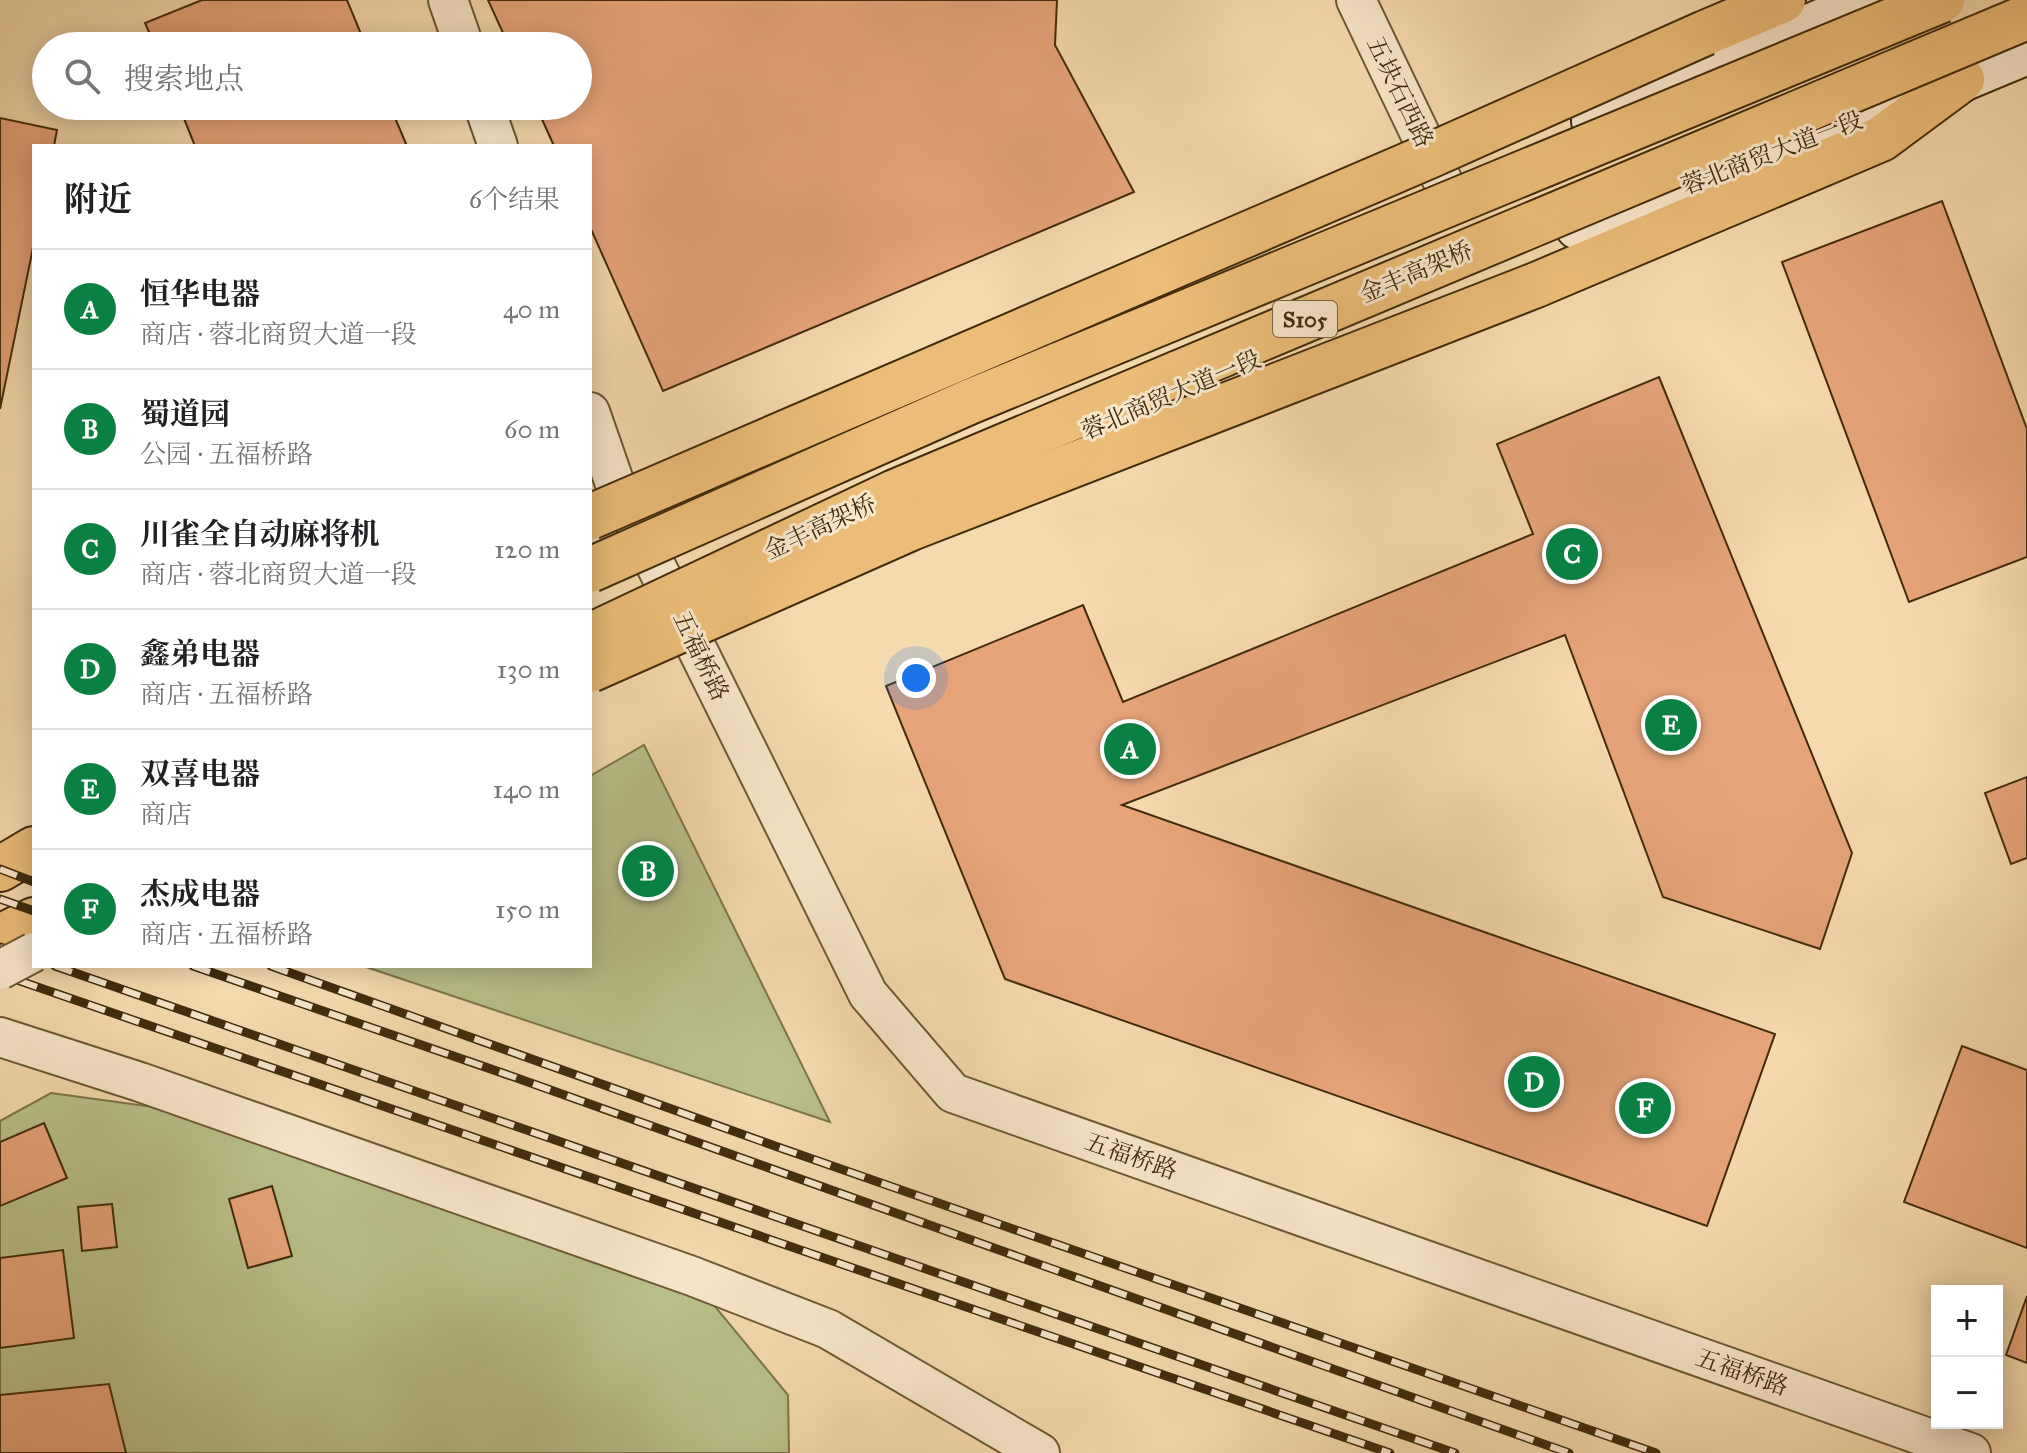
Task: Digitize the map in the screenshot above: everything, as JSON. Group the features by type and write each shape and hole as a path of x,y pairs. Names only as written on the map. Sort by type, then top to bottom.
{"highway":[{"path":"592,516 1783,0"},
{"name":"金丰高架桥","path":"592,569 969,402 1942,0"},
{"name":"金丰高架桥","path":"592,635 895,492 2027,17"},
{"path":"592,669 911,528 1536,285 1881,139 1962,79"},
{"path":"0,937 32,921"}],"main road":[{"path":"592,549 637,527 1746,56 1871,0"},
{"name":"蓉北商贸大道一段","path":"674,603 1530,246 2027,52"}],"street":[{"path":"448,0 459,32"},
{"name":"五块石西路","path":"1356,0 1444,184"},
{"path":"489,120 497,144"},
{"name":"五福桥路","path":"592,418 614,481 868,994 953,1093 1971,1453"},
{"name":"蓉北商贸大道一段","path":"592,647 674,603"},
{"path":"0,970 32,953"},
{"path":"0,1037 140,1082 692,1276 828,1329 1040,1453"}],"green space":[{"path":"644,745 830,1122 369,968 592,968 592,775"},
{"path":"51,1093 161,1108 704,1293 788,1395 789,1453 0,1453 0,1121"}],"building":[{"path":"202,0 347,0 360,32 149,32 145,23"},
{"path":"488,0 1057,0 1055,45 1134,192 663,391 592,231 592,144 553,144 542,120 592,120 592,32 503,32"},
{"path":"0,118 57,130 54,144 32,144 32,253 0,409"},
{"path":"185,120 396,120 406,144 194,144"},
{"path":"1942,201 2027,429 2027,557 1909,602 1782,262"},
{"path":"1659,377 1852,853 1820,949 1663,897 1565,635 1122,805 1775,1034 1707,1226 1005,979 886,686 1083,605 1123,702 1533,534 1497,444"},
{"path":"2027,777 2027,858 2011,864 1985,793"},
{"path":"1962,1046 2027,1070 2027,1248 1904,1202"},
{"path":"44,1123 67,1178 0,1206 0,1142"},
{"path":"272,1186 292,1256 248,1268 229,1199"},
{"path":"112,1204 117,1247 82,1251 78,1207"},
{"path":"63,1250 74,1338 0,1348 0,1258"},
{"path":"2027,1296 2027,1363 2006,1355"},
{"path":"109,1384 126,1453 0,1453 0,1395"}],"railway":[{"path":"0,869 32,881"},
{"path":"0,899 32,910"},
{"path":"0,947 32,958"},
{"path":"61,968 1455,1453"},
{"path":"199,968 514,1077 1569,1453"},
{"path":"277,968 775,1146 1656,1453"},
{"path":"20,981 1390,1453"}],"place":[{"name":"川雀全自动麻将机","path":"1572,554"},
{"name":"双喜电器","path":"1671,725"},
{"name":"恒华电器","path":"1130,749"},
{"name":"蜀道园","path":"648,871"},
{"name":"鑫弟电器","path":"1534,1082"},
{"name":"杰成电器","path":"1645,1108"}]}
